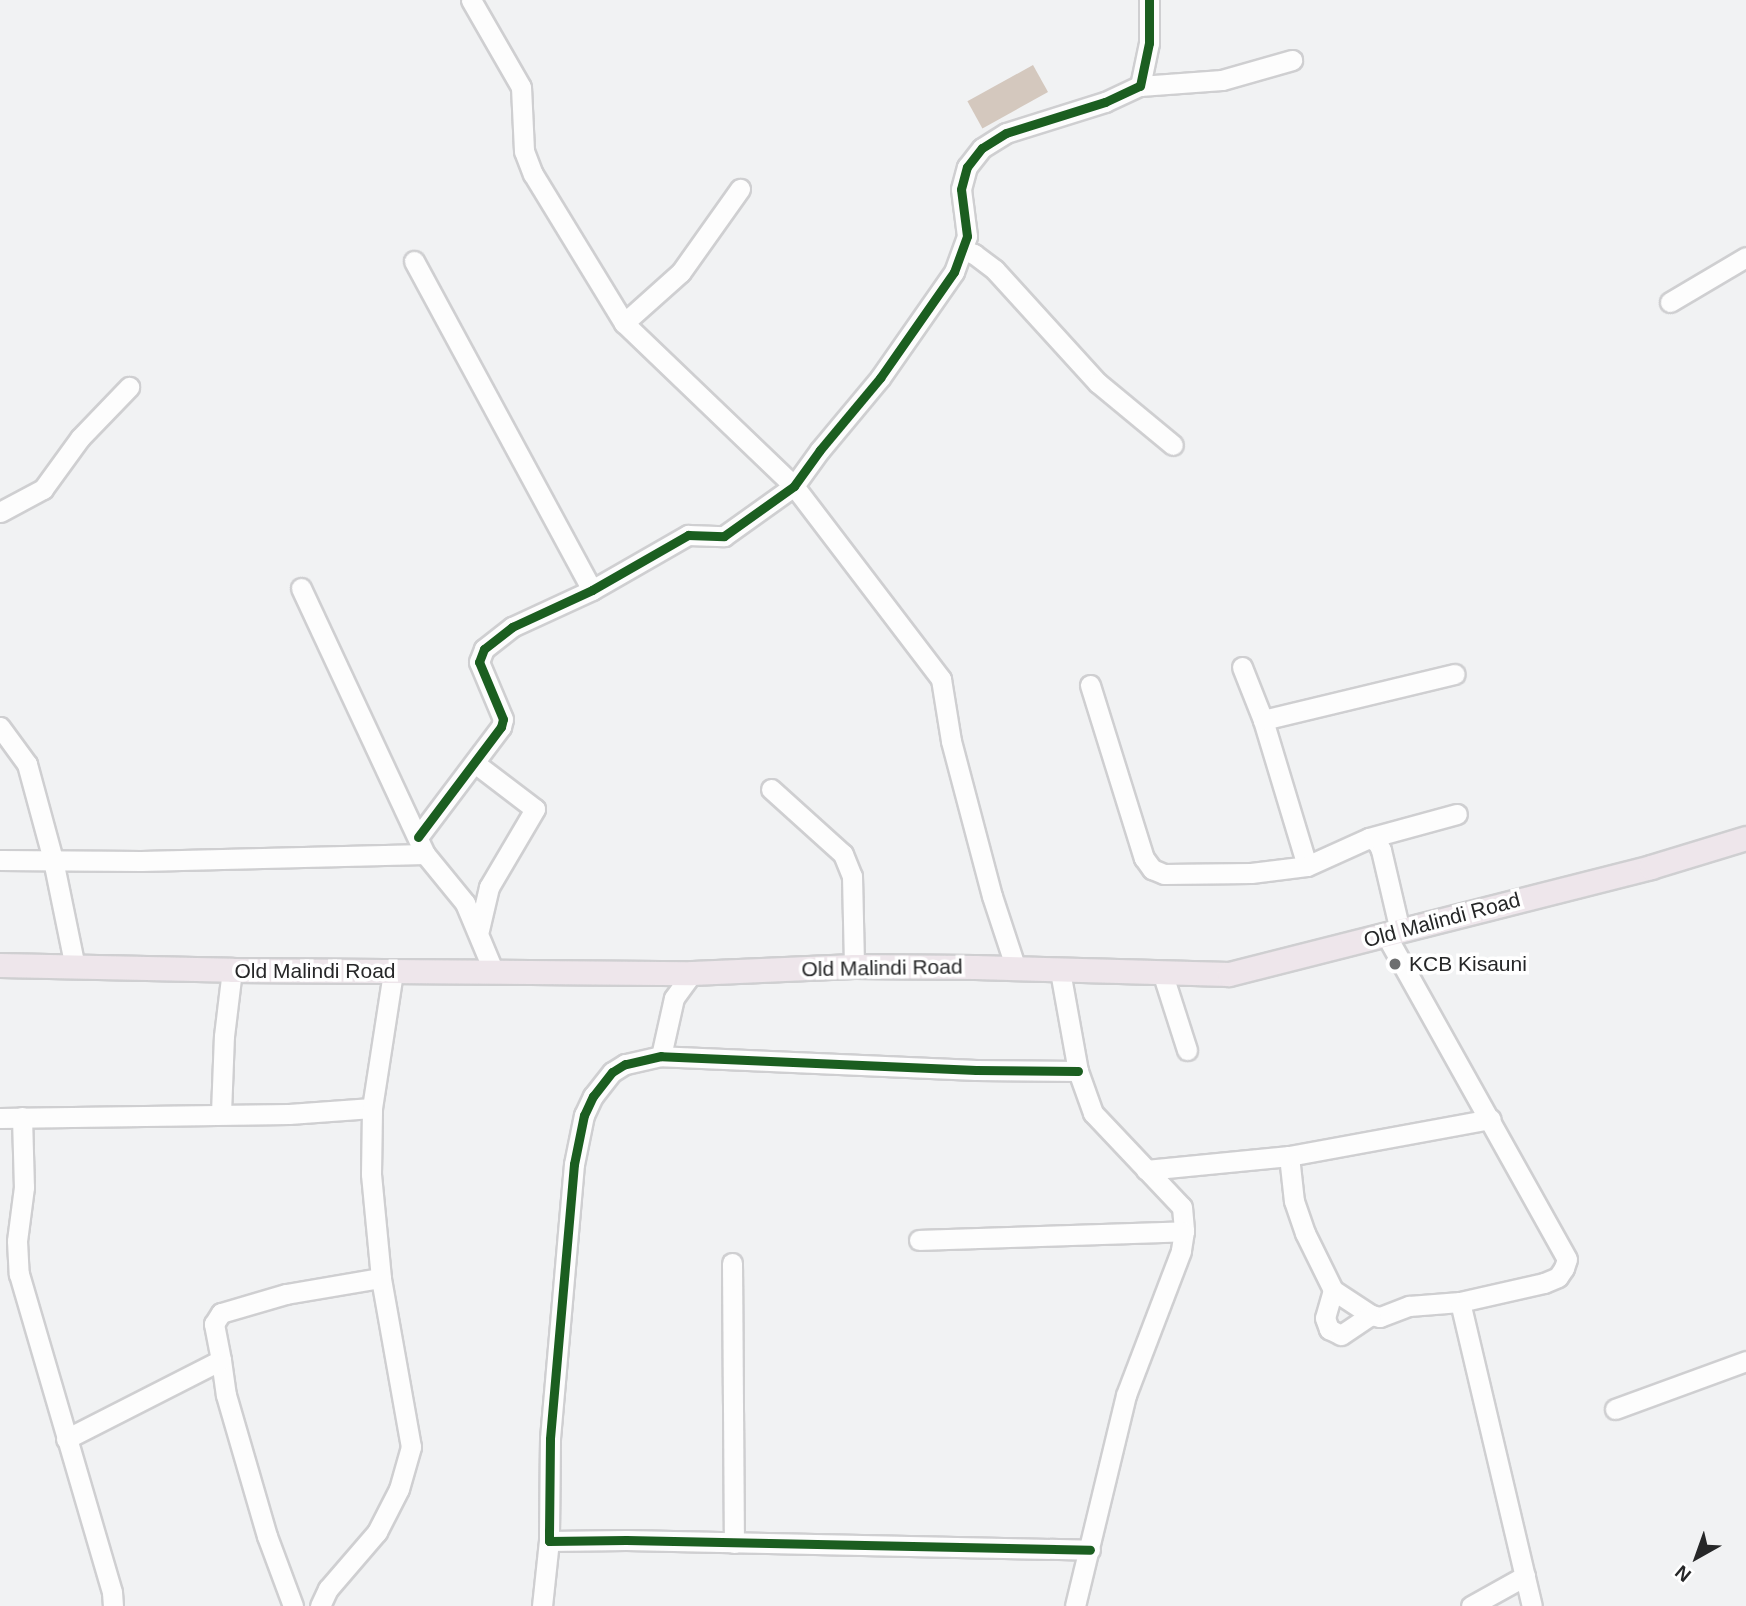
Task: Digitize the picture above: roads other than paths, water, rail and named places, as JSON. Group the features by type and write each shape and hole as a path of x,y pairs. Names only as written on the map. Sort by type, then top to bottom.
{"main road":[{"name":"Old Malindi Road","path":"0,965 393,972 493,970 692,973 854,966 1244,972 1651,867 1746,838"}],"street":[{"path":"471,0 521,87 524,151 533,174 624,323 794,486 941,679 951,741 992,896 1016,969"},
{"path":"1140,86 1149,43 1149,0"},
{"path":"422,846 503,719 479,656 512,628 592,590 688,535 724,536 794,486 936,303 964,250 968,236 962,179 967,167 982,148 1006,133 1105,102 1140,86 1222,80 1292,60"},
{"path":"624,323 681,272 740,189"},
{"path":"964,250 995,270 1098,383 1173,445"},
{"path":"1670,302 1746,257"},
{"path":"414,261 592,590"},
{"path":"0,512 43,489 80,438 129,387"},
{"path":"301,588 422,846 449,881 479,930 493,970"},
{"path":"1242,667 1263,720 1307,866"},
{"path":"1263,720 1455,674"},
{"path":"1090,685 1144,858 1152,869 1164,874 1251,873 1307,866 1370,838 1457,814"},
{"path":"0,727 27,764 53,860 75,967"},
{"path":"475,764 536,809 489,887 479,930"},
{"path":"771,789 843,854 852,876 854,966"},
{"path":"1289,1156 1294,1201 1305,1233 1333,1290 1371,1315 1380,1317 1409,1306 1460,1302 1544,1283 1558,1277 1566,1259 1393,933 1381,850 1377,842 1370,838"},
{"path":"0,860 422,846"},
{"path":"222,1113 224,1037 232,970"},
{"path":"1060,971 1078,1071 1093,1113 1182,1207 1184,1231 1181,1251 1126,1395 1075,1606"},
{"path":"320,1606 328,1589 377,1532 399,1489 411,1447 381,1278 370,1174 372,1108 393,972"},
{"path":"1162,972 1187,1050"},
{"path":"661,1056 667,1017 674,999 692,973"},
{"path":"542,1606 549,1541 550,1439 579,1136 593,1096 612,1072 625,1064 661,1056 976,1070 1078,1071"},
{"path":"0,1118 289,1114 372,1108"},
{"path":"22,1116 24,1187 8,1244 112,1592 113,1606"},
{"path":"1146,1170 1289,1156 1491,1119"},
{"path":"919,1240 1184,1231"},
{"path":"733,1263 734,1543"},
{"path":"293,1606 267,1536 226,1395 214,1324 221,1313 286,1294 381,1278"},
{"path":"1333,1290 1325,1318 1329,1329 1341,1335 1371,1315"},
{"path":"1460,1302 1532,1606"},
{"path":"66,1439 221,1360"},
{"path":"1615,1409 1746,1361"},
{"path":"549,1541 626,1539 1090,1550"},
{"path":"1471,1606 1525,1576"}],"place":[{"name":"KCB Kisauni","path":"1395,964"}]}
